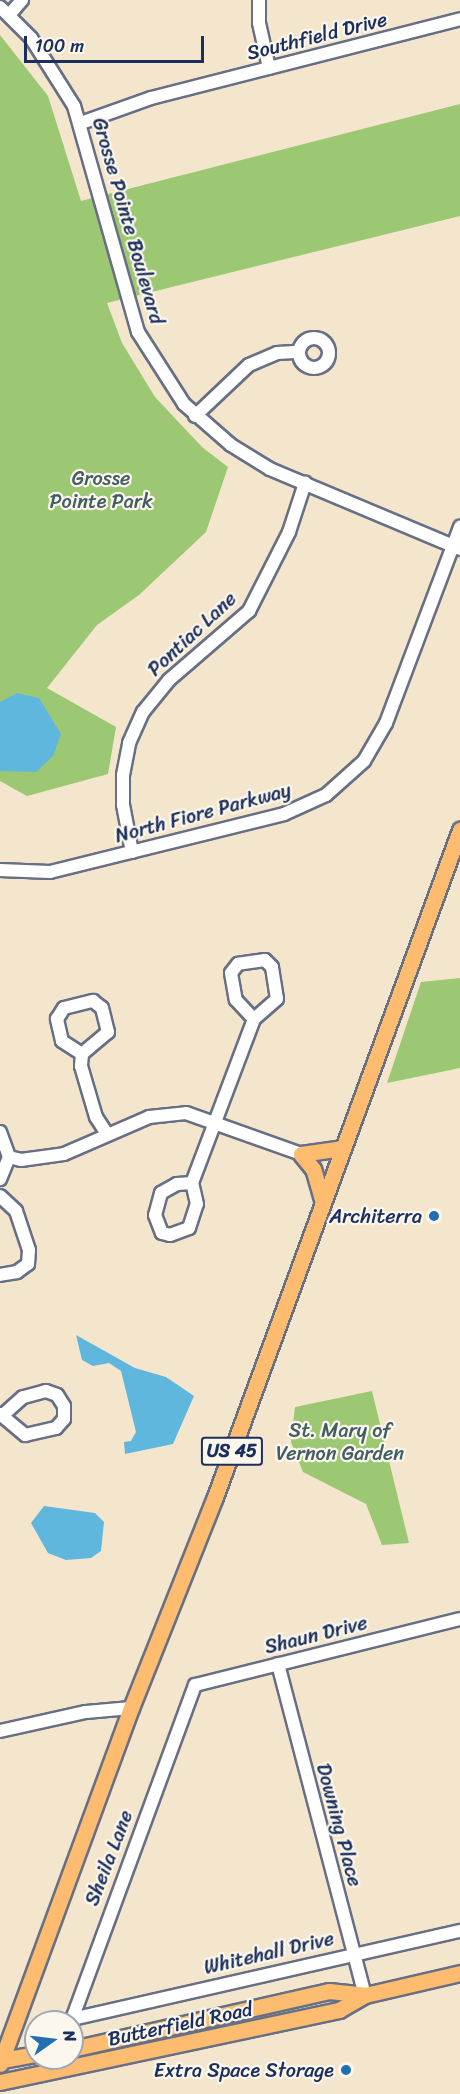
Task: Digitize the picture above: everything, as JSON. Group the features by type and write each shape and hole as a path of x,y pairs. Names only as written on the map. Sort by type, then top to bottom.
{"main road":[{"name":"US 45","path":"1,2062 131,1708 215,1497 460,830"},
{"path":"301,1154 342,1148"},
{"path":"301,1154 313,1169 323,1203"},
{"name":"Butterfield Road","path":"0,2082 157,2051 339,2010 365,1995 460,1973"},
{"name":"Butterfield Road","path":"84,2046 329,1990 365,1995"},
{"path":"1,2062 24,2057"}],"street":[{"path":"4,11 22,0"},
{"path":"259,0 259,23 269,68"},
{"name":"Grosse Pointe Boulevard","path":"4,11 56,73 81,123 138,332 159,370 195,416 250,458 305,483 458,545"},
{"name":"Southfield Drive","path":"81,123 151,98 460,19"},
{"path":"195,416 249,365 277,353 299,352"},
{"name":"Pontiac Lane","path":"132,852 123,805 123,775 129,743 143,712 169,680 249,611 289,532 305,483"},
{"name":"North Fiore Parkway","path":"0,870 50,872 284,814 326,795 343,782 370,752 386,723 458,545 460,527"},
{"path":"192,1183 177,1184 161,1193 155,1215 162,1233 170,1235 189,1228 197,1204 192,1183 254,1019 277,999 272,967 265,960 238,964 231,973 236,1000 254,1019"},
{"path":"93,1001 102,1008 108,1032 82,1054 62,1041 57,1019 64,1008 93,1001"},
{"path":"82,1054 84,1081 96,1117 107,1134"},
{"path":"9,1157 21,1160 64,1154 107,1134 168,1114 186,1113 301,1154"},
{"path":"0,1132 9,1157 0,1179"},
{"path":"0,1196 16,1211 29,1250 28,1264 17,1272 0,1275"},
{"path":"46,1391 57,1395 64,1406 64,1419 56,1428 25,1435 2,1414 23,1397 46,1391"},
{"name":"Shaun Drive","path":"190,1699 195,1685 460,1619"},
{"name":"Downing Place","path":"278,1664 365,1995"},
{"name":"Sheila Lane","path":"86,2015 72,2019 190,1699"},
{"path":"0,1731 86,1712 131,1708"},
{"name":"Whitehall Drive","path":"86,2015 353,1954 368,1954 460,1931"}],"green space":[{"name":"Grosse Pointe Park","path":"0,35 48,96 81,201 460,104 460,216 107,303 122,343 155,397 202,447 228,467 206,532 139,595 97,625 47,688 116,727 108,774 27,796 0,781"},
{"path":"460,978 460,1068 387,1083 421,982"},
{"name":"St. Mary of Vernon Garden","path":"372,1391 409,1543 382,1545 366,1504 303,1472 291,1442 295,1407"}],"water":[{"path":"17,693 39,698 61,734 53,756 36,772 0,771 0,702"},
{"path":"76,1335 135,1368 166,1377 194,1396 173,1444 125,1454 124,1442 131,1441 136,1432 121,1371 109,1363 93,1366 82,1360"},
{"path":"44,1506 95,1513 104,1522 101,1551 91,1558 66,1560 48,1553 31,1523"}],"place":[{"name":"Architerra","path":"434,1216"},
{"name":"Extra Space Storage","path":"346,2070"}]}
